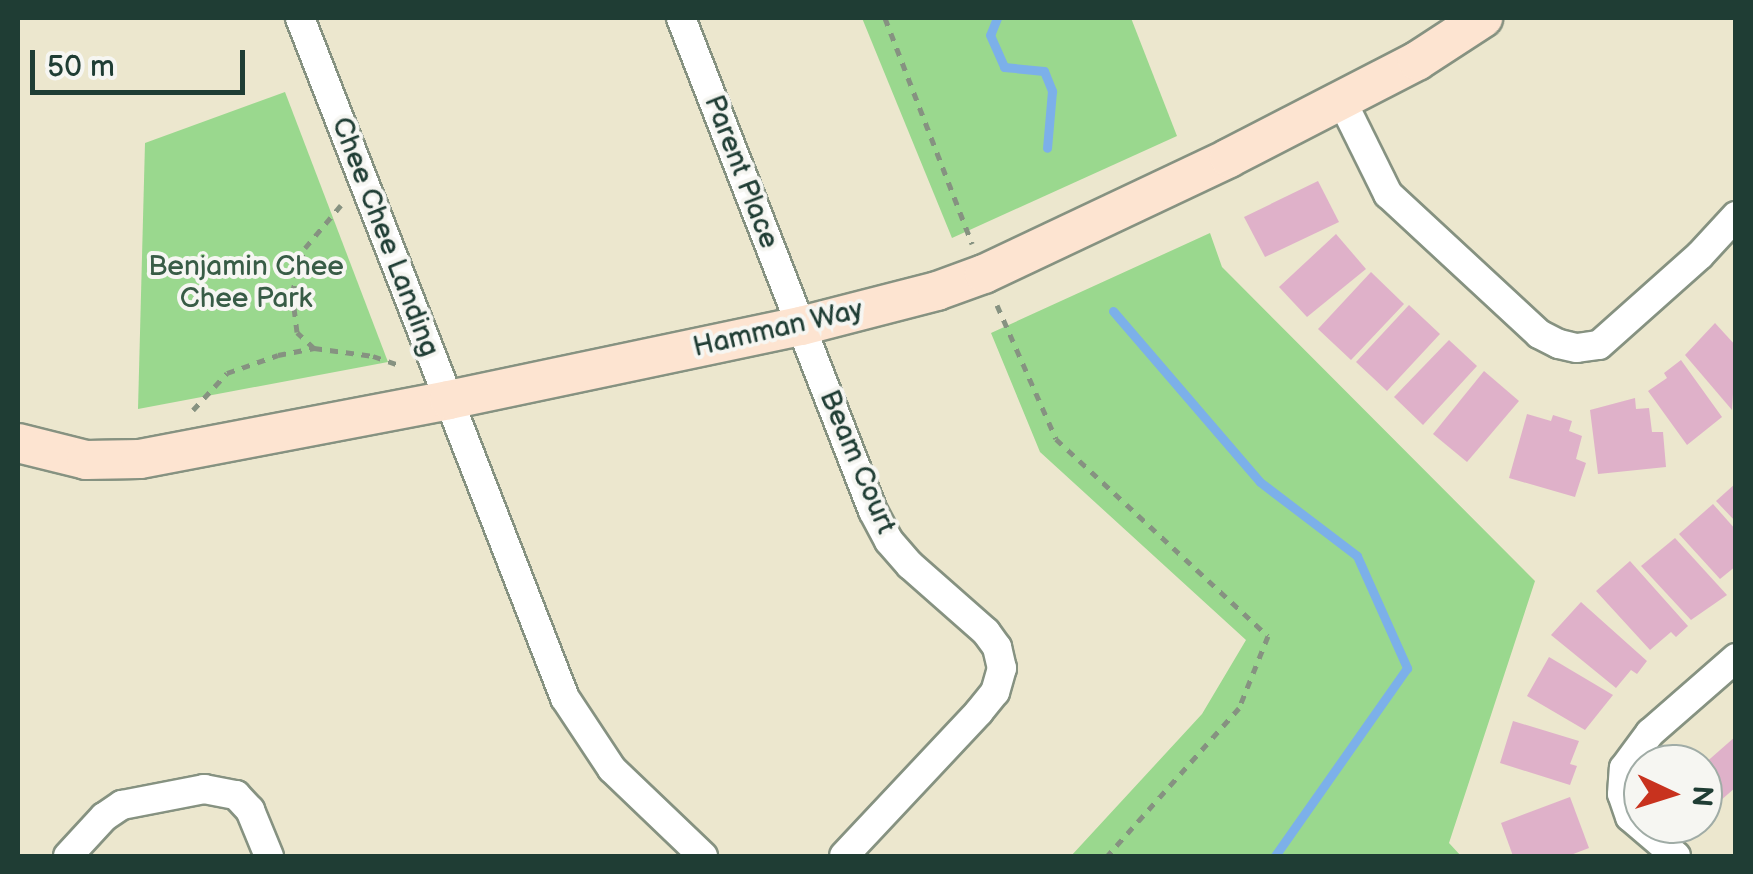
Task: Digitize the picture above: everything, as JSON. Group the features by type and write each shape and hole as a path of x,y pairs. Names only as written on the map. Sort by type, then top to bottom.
{"street":[{"name":"Chee Chee Landing","path":"300,18 449,400"},
{"name":"Parent Place","path":"681,18 801,326"},
{"name":"Hamman Way","path":"18,442 86,460 140,459 449,400 801,326 984,274 1342,101 1418,61 1483,18"},
{"path":"1342,101 1388,194 1540,334 1559,344 1577,348 1599,345 1736,216"},
{"name":"Beam Court","path":"801,326 888,541 986,632 997,647 1002,668 995,692 979,712 844,856"},
{"path":"449,400 565,698 612,769 704,856"},
{"path":"1676,856 1630,817 1622,794 1624,768 1650,732 1736,658"},
{"path":"68,856 104,817 122,805 204,789 236,795 250,810 268,856"}],"path":[{"path":"885,18 984,274 1056,439 1268,636 1239,708 1107,856"},
{"path":"314,348 297,332 292,293 304,248 341,205"},
{"path":"193,410 227,373 314,348 373,356 402,366"}],"green space":[{"path":"862,18 1131,18 1177,136 952,238"},
{"name":"Benjamin Chee Chee Park","path":"285,92 388,362 138,409 145,143"},
{"path":"1210,233 1222,267 1535,581 1449,843 1461,856 1071,856 1202,714 1246,640 1040,452 991,333"}],"building":[{"path":"1318,181 1339,222 1265,257 1244,217"},
{"path":"1336,234 1366,269 1307,317 1279,287"},
{"path":"1371,272 1404,304 1351,360 1318,329"},
{"path":"1409,305 1440,334 1387,391 1356,362"},
{"path":"1715,323 1736,346 1732,410 1685,355"},
{"path":"1449,340 1477,366 1423,425 1394,397"},
{"path":"1681,360 1722,417 1687,445 1648,391 1667,378 1664,373"},
{"path":"1484,371 1519,401 1467,462 1433,434"},
{"path":"1635,398 1636,409 1649,408 1652,432 1663,432 1666,467 1598,474 1590,410"},
{"path":"1527,414 1551,421 1553,415 1572,421 1569,431 1582,436 1576,459 1586,463 1575,497 1509,478"},
{"path":"1736,483 1736,522 1716,501"},
{"path":"1713,504 1736,530 1736,566 1720,579 1679,534"},
{"path":"1675,538 1727,595 1691,620 1641,566"},
{"path":"1630,561 1688,626 1676,637 1671,632 1650,650 1596,591"},
{"path":"1581,602 1647,661 1637,674 1631,670 1616,688 1551,635"},
{"path":"1549,657 1613,695 1585,730 1527,696"},
{"path":"1513,721 1579,741 1570,764 1577,766 1570,785 1500,763"},
{"path":"1736,736 1736,787 1723,798 1723,747"},
{"path":"1570,797 1589,848 1568,856 1513,856 1501,823"}],"waterway":[{"path":"997,18 990,35 1004,67 1044,71 1052,91 1047,148"},
{"path":"1113,311 1260,482 1357,556 1407,668 1275,856"}]}
